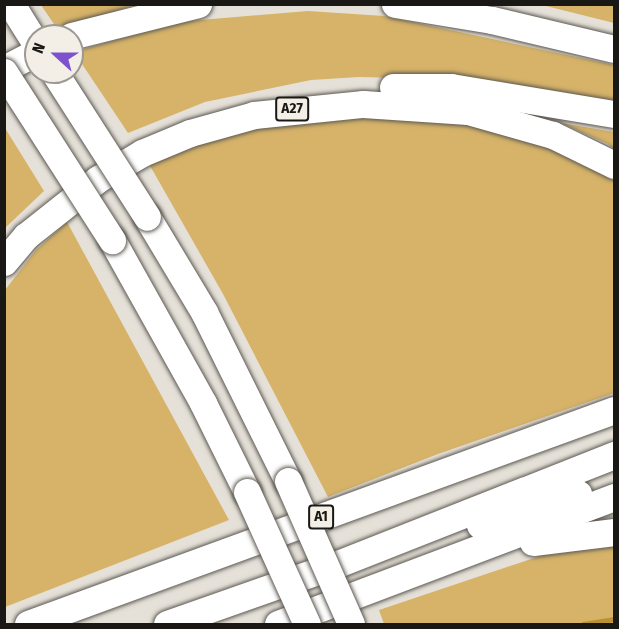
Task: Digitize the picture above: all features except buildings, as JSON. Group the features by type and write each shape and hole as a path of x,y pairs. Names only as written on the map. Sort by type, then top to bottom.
{"highway":[{"path":"11,4 24,25"},
{"path":"84,33 198,4"},
{"path":"395,4 492,20 615,47"},
{"path":"499,4 615,47"},
{"path":"24,59 4,71 112,240 198,394 248,492 307,624"},
{"path":"62,84 147,217 204,312 288,481 351,624"},
{"path":"4,249 66,191 110,162 193,123 283,96 366,88 452,87 615,114"},
{"name":"A27","path":"4,262 26,236 98,179 142,153 190,133 254,115 363,104 468,111 553,135 615,165"},
{"name":"A1","path":"28,624 615,410"},
{"path":"167,624 340,563 615,455"},
{"path":"340,563 483,524 615,483"},
{"path":"278,624 484,549 615,497"},
{"path":"484,549 615,532"}],"shaded area":[{"path":"41,5 135,5 76,24 54,24"},
{"path":"542,5 614,5 614,23"},
{"path":"308,11 384,16 614,65 614,107 446,79 359,77 311,80 205,102 128,133 84,67 84,49 177,22"},
{"path":"400,112 522,131 614,176 614,393 438,454 328,497 223,294 149,164 184,148 236,132 300,119"},
{"path":"561,123 614,132 614,149 608,144"},
{"path":"5,128 44,191 4,228"},
{"path":"67,222 229,520 5,607 5,290 36,250"},
{"path":"614,543 614,624 384,624 379,610 546,554"}],"waterway":[{"path":"583,624 614,619"}]}
